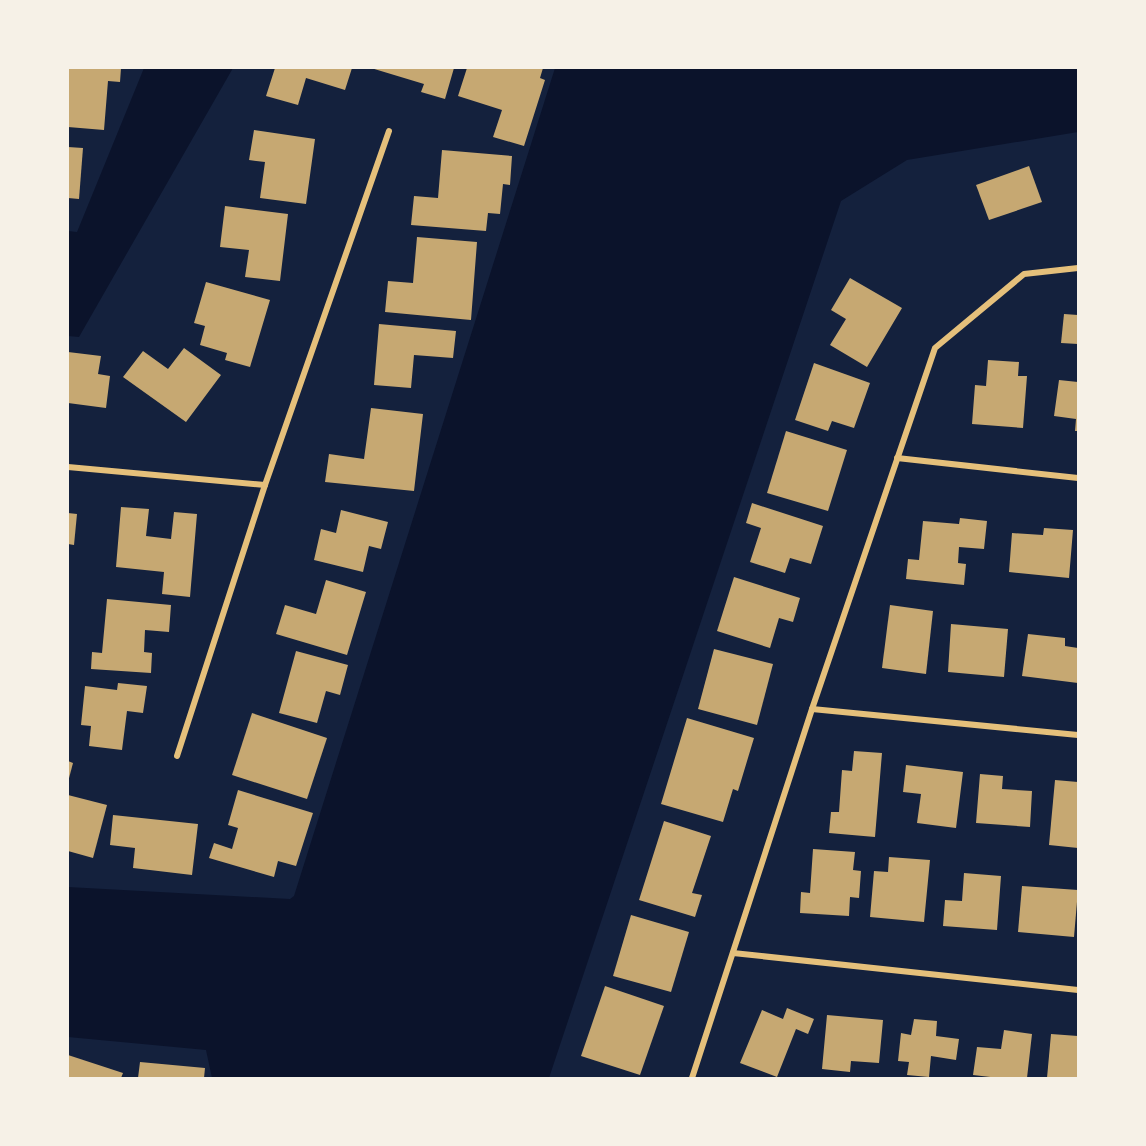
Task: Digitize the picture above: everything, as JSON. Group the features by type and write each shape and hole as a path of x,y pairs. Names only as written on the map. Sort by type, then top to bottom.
{"street":[{"path":"177,756 265,485 388,131"},
{"path":"692,1078 812,710 934,348 1024,274 1078,268"},
{"path":"897,458 1078,478"},
{"path":"68,467 265,485"},
{"path":"812,710 1078,735"},
{"path":"733,953 1078,990"}],"water":[{"path":"144,68 233,68 79,337 68,336 68,231 77,232"},
{"path":"555,68 1078,68 1078,132 907,160 841,201 549,1078 212,1078 206,1050 68,1037 68,887 290,899 294,896"}],"building":[{"path":"68,68 121,68 120,82 108,81 104,130 68,127"},
{"path":"275,68 352,68 345,90 306,78 298,105 266,96"},
{"path":"371,68 454,68 445,99 421,92 424,84"},
{"path":"467,68 543,68 540,78 545,80 524,146 493,137 502,110 458,96"},
{"path":"254,130 315,139 306,204 260,198 265,162 249,160"},
{"path":"68,147 83,148 79,199 68,198"},
{"path":"442,150 512,156 510,185 503,184 500,214 488,213 486,231 411,225 414,196 438,198"},
{"path":"1029,166 1042,202 989,220 976,185"},
{"path":"225,206 288,214 280,281 245,277 249,250 220,247"},
{"path":"417,237 477,242 471,320 385,312 388,281 413,283"},
{"path":"850,278 902,308 867,367 830,345 846,319 831,310"},
{"path":"206,282 270,300 250,367 225,360 227,353 200,345 205,326 194,323"},
{"path":"1064,314 1078,315 1078,344 1061,343"},
{"path":"379,324 456,331 453,358 414,355 411,388 374,385"},
{"path":"184,348 221,375 186,422 123,377 143,351 168,369"},
{"path":"68,352 101,356 98,374 110,376 106,408 68,403"},
{"path":"988,360 1019,362 1018,376 1027,376 1023,428 972,424 975,385 986,386"},
{"path":"814,363 870,383 854,428 832,421 828,431 795,420"},
{"path":"1059,380 1078,382 1078,431 1075,431 1076,419 1054,416"},
{"path":"371,408 423,414 414,491 325,482 329,454 364,459"},
{"path":"786,431 847,450 828,511 767,493"},
{"path":"752,503 823,526 811,564 790,558 785,573 750,562 761,528 746,523"},
{"path":"121,507 149,509 146,536 171,539 174,512 197,514 190,597 162,594 164,572 116,567"},
{"path":"341,510 388,522 381,549 369,546 363,572 314,560 321,529 336,533"},
{"path":"68,513 77,514 74,545 68,544"},
{"path":"960,518 987,521 984,549 959,547 958,563 966,564 964,585 906,579 908,559 919,560 923,521 959,524"},
{"path":"1044,528 1073,530 1069,578 1009,572 1012,533 1043,535"},
{"path":"734,577 800,598 793,622 779,618 770,648 717,631"},
{"path":"326,580 366,592 347,655 276,634 285,605 316,614"},
{"path":"107,599 171,605 169,632 145,630 144,652 152,653 151,673 91,669 92,652 102,653"},
{"path":"890,605 933,611 926,674 882,668"},
{"path":"951,624 1008,629 1004,677 948,672"},
{"path":"1028,634 1065,638 1065,646 1078,648 1078,683 1022,676"},
{"path":"714,649 773,664 757,725 698,709"},
{"path":"296,651 348,665 340,695 326,691 317,723 279,713"},
{"path":"118,683 147,686 143,713 127,711 122,750 89,746 91,726 81,725 85,686 117,690"},
{"path":"252,713 327,738 307,799 232,775"},
{"path":"687,718 754,738 738,791 733,789 723,822 661,804"},
{"path":"854,751 882,753 875,837 829,833 831,812 839,812 842,770 852,771"},
{"path":"68,761 73,763 68,782"},
{"path":"906,765 963,772 956,828 917,823 921,794 903,792"},
{"path":"980,774 1003,776 1002,789 1032,791 1030,827 976,823"},
{"path":"1055,780 1078,782 1078,848 1049,845"},
{"path":"238,790 313,813 296,866 278,861 274,877 209,858 214,843 232,849 238,828 228,825"},
{"path":"68,795 107,805 93,858 68,851"},
{"path":"113,815 198,824 192,875 133,868 135,848 110,845"},
{"path":"664,821 711,836 692,893 702,895 695,917 639,900"},
{"path":"813,849 855,852 853,870 861,871 859,898 850,897 849,916 800,913 801,892 810,893"},
{"path":"889,857 930,860 924,922 870,917 874,871 888,872"},
{"path":"964,873 1001,876 997,930 943,926 945,900 962,901"},
{"path":"1022,886 1078,890 1074,937 1018,932"},
{"path":"631,915 689,932 671,992 613,976"},
{"path":"605,986 664,1006 640,1075 581,1056"},
{"path":"787,1008 814,1019 808,1034 796,1029 777,1077 740,1063 762,1010 783,1019"},
{"path":"827,1015 883,1020 879,1063 851,1061 850,1072 822,1069"},
{"path":"914,1019 937,1021 936,1036 959,1039 956,1060 931,1056 929,1077 907,1075 909,1062 898,1061 901,1033 911,1035"},
{"path":"1004,1030 1032,1034 1027,1078 973,1075 977,1047 1001,1049"},
{"path":"1051,1034 1078,1036 1078,1078 1047,1078"},
{"path":"68,1055 123,1073 121,1078 68,1078"},
{"path":"140,1062 205,1068 204,1078 138,1078"}]}
